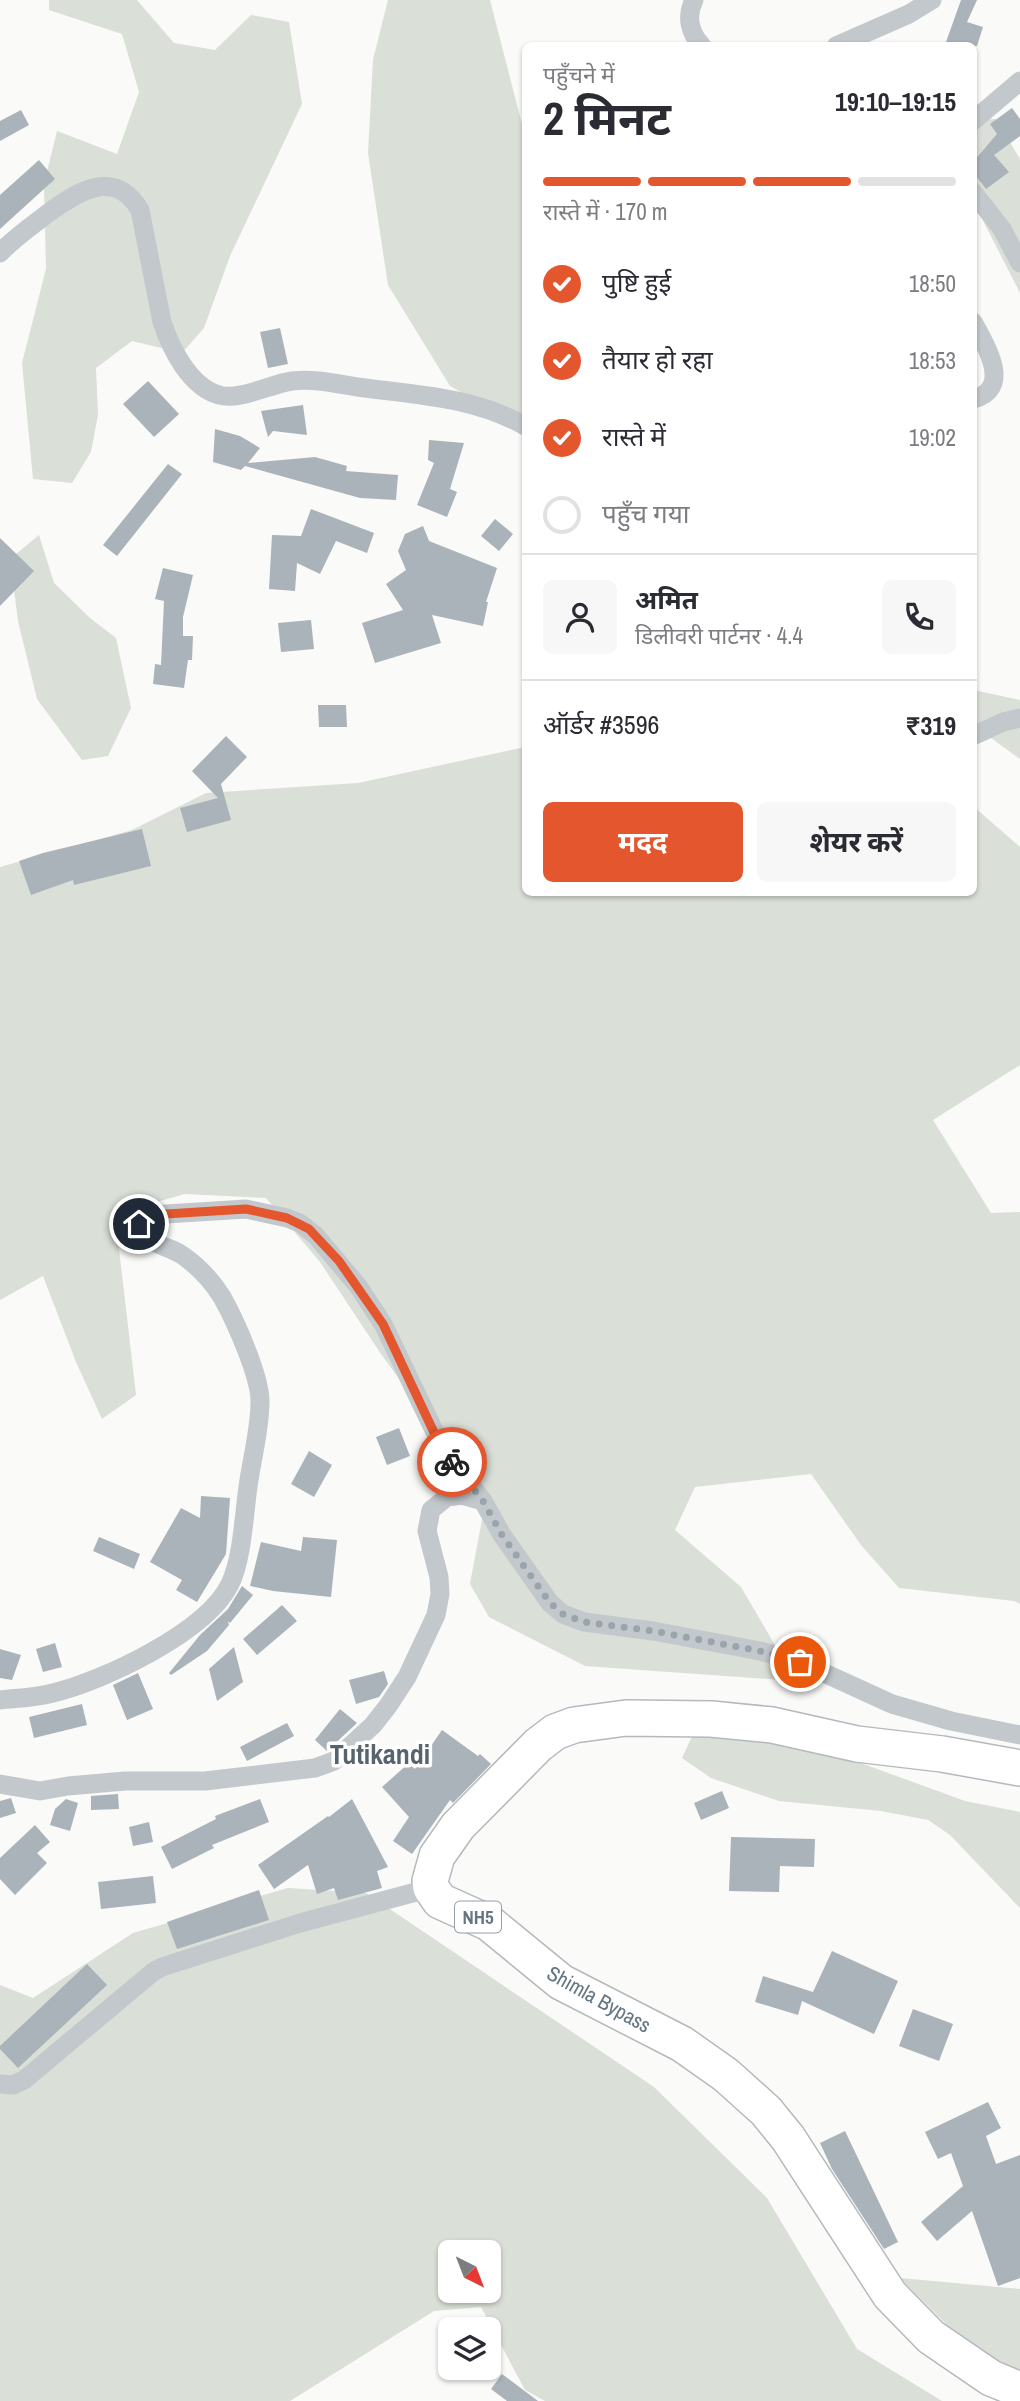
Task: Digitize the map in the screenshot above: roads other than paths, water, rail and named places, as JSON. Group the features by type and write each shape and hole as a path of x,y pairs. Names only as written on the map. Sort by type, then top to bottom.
{"highway":[{"name":"NH5","path":"431,1888 430,1873 437,1856 458,1826 538,1745 555,1732 574,1724 626,1718 711,1719 760,1724 857,1744 942,1754 1020,1768"},
{"name":"Shimla Bypass","path":"431,1888 447,1905 481,1918 495,1927 561,1982 682,2044 726,2075 766,2111 788,2138 890,2295 931,2337 990,2378 1020,2390"}],"street":[{"path":"694,0 689,18 699,42"},
{"path":"845,42 932,0"},
{"path":"977,118 1020,80"},
{"path":"0,253 13,239 74,195 98,187 117,189 130,197 140,210 162,322 168,339 192,376 216,395 230,397 290,381 313,380 421,393 459,401 522,425"},
{"path":"977,197 1002,229 1020,263"},
{"path":"977,331 989,355 995,376 992,388 977,398"},
{"path":"977,734 1003,722 1020,718"},
{"path":"0,1700 54,1693 100,1676 146,1654 206,1615 222,1598 237,1567 244,1507 259,1427 259,1389 229,1312 216,1289 201,1271 181,1254 141,1233 139,1224 150,1215 246,1209 287,1218 309,1229 339,1261 383,1324 438,1441 483,1501 528,1573 550,1603 563,1614 584,1622 653,1631 760,1651 800,1662 892,1704 951,1721 1020,1735"},
{"path":"0,1784 40,1791 125,1781 205,1781 315,1768 334,1761 357,1741 388,1706 407,1677 436,1615 440,1594 439,1577 427,1531 431,1510 447,1497 462,1495 483,1501"},
{"path":"0,2084 13,2085 24,2080 162,1967 300,1923 431,1888"}],"district":[{"name":"Tutikandi","path":"380,1754"}]}
